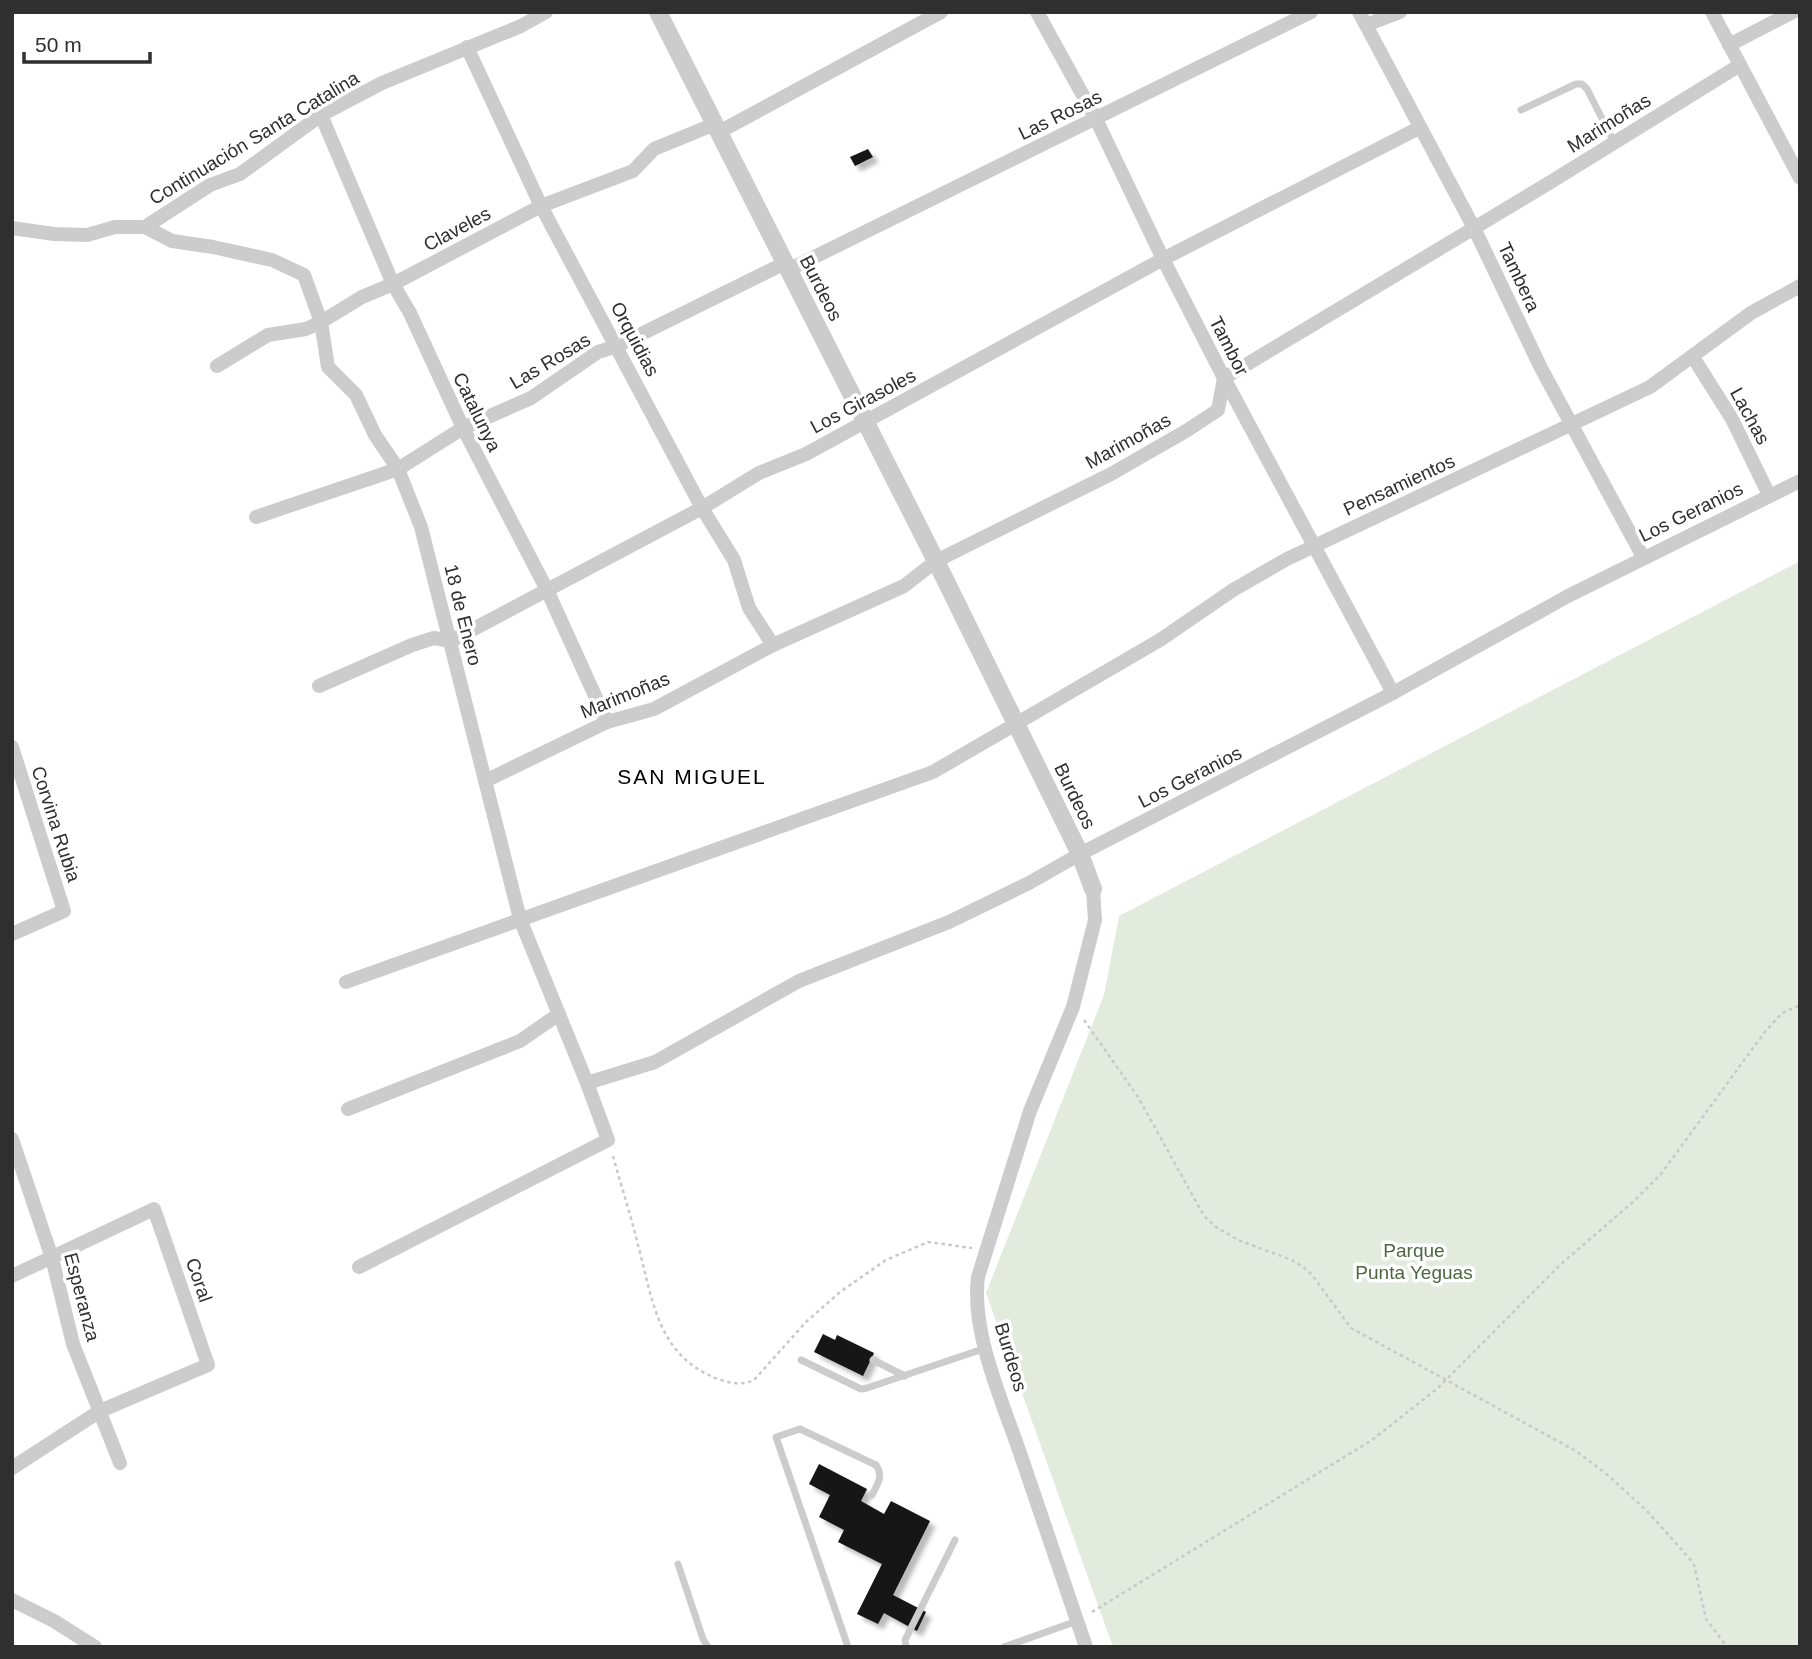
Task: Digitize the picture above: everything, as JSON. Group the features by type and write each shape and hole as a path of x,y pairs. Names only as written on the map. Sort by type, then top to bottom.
{"street":[{"name":"Continuación Santa Catalina","path":"12,228 54,234 88,235 115,227 145,227 210,185 240,174 321,115 382,83 522,26 546,12"},
{"name":"Burdeos","path":"658,12 936,561 1080,854 1093,889 1095,920 1073,1007 1030,1111 978,1277 975,1299 986,1348 1086,1647"},
{"name":"Claveles","path":"217,366 268,335 306,329 321,322 362,297 393,284 541,206 633,171 654,149 717,128 941,12"},
{"name":"Tambor","path":"1037,12 1096,119 1224,378 1394,693"},
{"name":"Las Rosas","path":"256,517 398,470 463,428 531,398 598,352 617,346 1096,119 1311,12"},
{"path":"1362,19 1400,12"},
{"path":"1712,12 1800,178"},
{"path":"1730,45 1793,12"},
{"name":"Tambera","path":"1362,19 1474,228 1541,368 1643,557"},
{"name":"Orquidias","path":"467,47 541,206 702,508 734,560 749,608 774,645"},
{"name":"Marimoñas","path":"485,781 607,722 654,709 774,645 904,586 936,561 1111,474 1218,410 1224,378 1740,65"},
{"name":"Catalunya","path":"321,115 393,284 410,313 463,428 547,590 607,722"},
{"name":"Los Girasoles","path":"319,686 412,645 434,638 451,641 702,508 758,473 806,454 1163,259 1419,128"},
{"name":"18 de Enero","path":"145,227 172,241 272,260 304,275 321,322 328,367 355,395 375,435 398,470 421,527 520,919 608,1140"},
{"name":"Pensamientos","path":"346,982 933,772 1160,640 1233,590 1313,546 1650,387 1751,313 1800,286"},
{"name":"Lachas","path":"1693,357 1732,419 1769,495"},
{"name":"Los Geranios","path":"587,1083 655,1062 799,981 949,922 1394,693 1488,639 1643,557 1800,481"},
{"name":"Corvina Rubia","path":"12,747 16,773 64,911 12,934"},
{"path":"348,1109 520,1041 559,1014"},
{"name":"Esperanza","path":"12,1139 52,1258 73,1344 120,1463"},
{"path":"359,1267 608,1140"},
{"name":"Coral","path":"52,1258 154,1209 208,1365 100,1411"},
{"path":"12,1276 52,1258"},
{"path":"12,1468 100,1411"},
{"path":"12,1600 54,1621 95,1647"}],"lane":[{"path":"1521,110 1576,84 1583,84 1615,143"},
{"path":"801,1360 861,1389 986,1348"},
{"path":"873,1360 905,1376"},
{"path":"848,1647 776,1437 800,1429 876,1465 880,1478 872,1495"},
{"path":"906,1647 905,1640 955,1540"},
{"path":"678,1564 708,1647"},
{"path":"1004,1647 1077,1621"}],"path":[{"path":"1077,1621 1372,1440 1411,1411 1550,1274 1661,1174 1764,1033 1782,1013 1800,1005"},
{"path":"1073,1007 1106,1049 1138,1097 1204,1216 1238,1240 1292,1260 1303,1267 1312,1275 1351,1328 1576,1451 1609,1476 1647,1511 1694,1565 1706,1619 1727,1647"},
{"path":"608,1140 660,1324 674,1348 684,1358 704,1372 727,1382 746,1384 754,1380 806,1322 840,1292 886,1260 928,1242 986,1251"}],"green space":[{"name":"Parque Punta Yeguas","path":"1800,561 1800,1647 1113,1647 986,1293 1104,995 1119,916"}],"building":[{"path":"868,149 873,157 855,166 850,157"},
{"path":"823,1334 835,1340 837,1335 874,1353 863,1376 814,1352"},
{"path":"819,1464 867,1489 861,1501 884,1514 891,1501 930,1521 893,1595 926,1612 917,1631 884,1613 878,1624 857,1614 882,1564 838,1542 844,1530 819,1517 830,1495 809,1484"}],"district":[{"name":"SAN MIGUEL","path":"692,776"}]}
